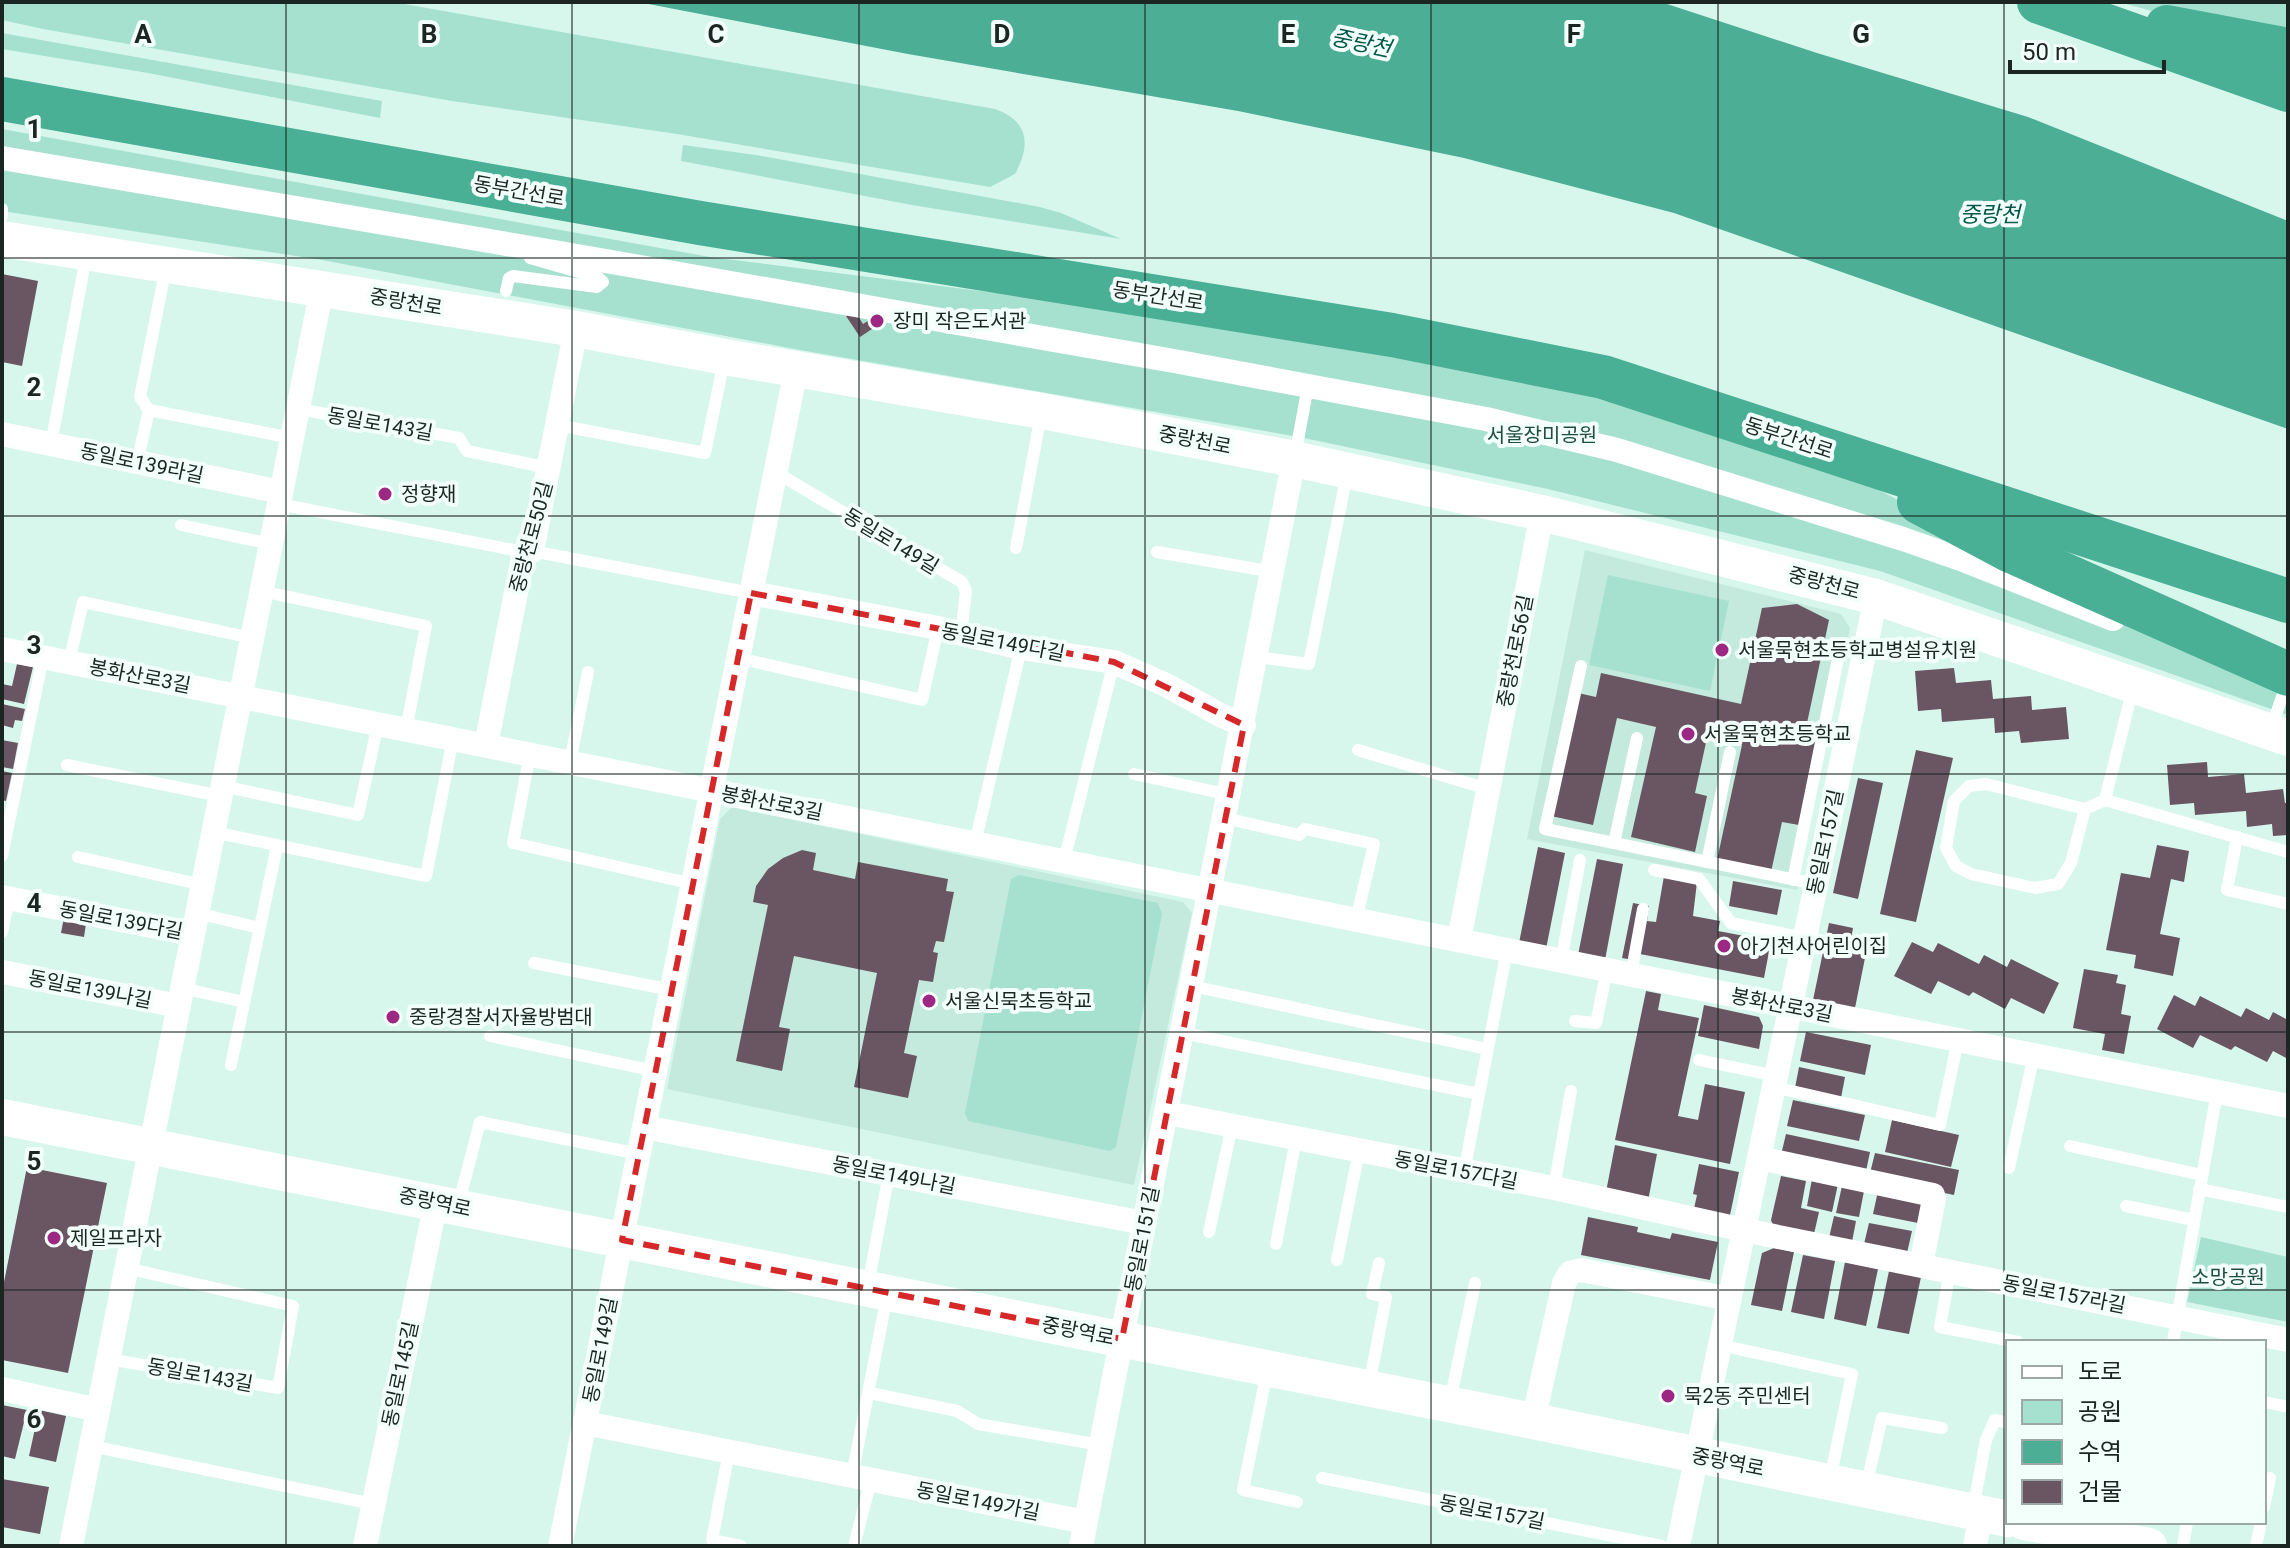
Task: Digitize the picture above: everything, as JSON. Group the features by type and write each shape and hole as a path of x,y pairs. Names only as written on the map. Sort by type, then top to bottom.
{"highway":[{"path":"2051,6 2288,50"},
{"path":"2051,6 2288,90"},
{"name":"동부간선로","path":"2,99 700,223 1392,335 1603,377 2288,601"},
{"path":"1818,448 2011,551 2286,688"}],"main road":[{"name":"중랑천로","path":"2,239 576,329 1042,411 1294,459 1542,513 1876,597 2279,735"},
{"name":"중랑역로","path":"2,1117 1865,1489 1984,1523"},
{"path":"2037,1524 2132,1539"}],"street":[{"path":"2,158 1308,386 1587,442 1903,539 2286,688"},
{"name":"동일로143길","path":"71,1546 322,288"},
{"name":"중랑천로50길","path":"486,745 549,468 576,329"},
{"name":"동일로149길","path":"560,1546 796,370"},
{"name":"동일로139라길","path":"2,434 280,498"},
{"name":"동일로151길","path":"1083,1534 1294,459"},
{"name":"중랑천로56길","path":"1459,940 1542,513"},
{"name":"동일로149다길","path":"751,593 950,631 1021,648 1114,662 1244,725"},
{"name":"동일로157길","path":"1678,1546 1805,938 1805,882 1876,597"},
{"name":"봉화산로3길","path":"2,649 2288,1106"},
{"name":"동일로139다길","path":"6,898 195,924"},
{"name":"동일로139나길","path":"2,972 180,997"},
{"name":"동일로157다길","path":"1167,1113 1554,1188 1744,1230"},
{"name":"동일로149나길","path":"644,1127 1144,1223"},
{"path":"1759,1158 1933,1195 1921,1265"},
{"name":"동일로145길","path":"365,1546 447,1204"},
{"name":"동일로157라길","path":"1744,1230 2177,1317 2250,1337 2288,1340"},
{"path":"1533,1421 1564,1283 1570,1273 1581,1270 1730,1299"},
{"path":"2,1389 98,1410"},
{"name":"동일로149가길","path":"585,1423 861,1478 1083,1534"}],"lane":[{"path":"2,209 2,216"},
{"path":"506,291 509,278 513,276 597,287 603,282 599,278 517,255 512,245"},
{"path":"51,444 87,253"},
{"path":"167,264 140,397 149,410 292,438"},
{"path":"557,425 705,453 725,357"},
{"path":"1294,459 1308,386"},
{"name":"동일로143길","path":"298,409 459,438 467,451 549,468"},
{"path":"137,463 149,410"},
{"path":"1016,548 1042,411"},
{"path":"1257,657 1309,664 1347,471"},
{"name":"동일로149길","path":"738,658 922,700 966,591 962,582 775,472"},
{"path":"280,498 528,551 751,593"},
{"path":"181,525 271,544"},
{"path":"1157,552 1274,572"},
{"path":"261,591 426,626 406,730"},
{"path":"69,662 83,602 252,638"},
{"path":"975,843 1021,648"},
{"path":"2,856 7,810 43,657"},
{"path":"1581,666 1545,829 1805,882 1838,659"},
{"path":"1064,861 1114,662"},
{"path":"570,762 588,672"},
{"path":"2105,800 2134,685"},
{"path":"2279,735 2286,688"},
{"path":"67,765 358,815 378,724"},
{"path":"1614,843 1637,738"},
{"path":"213,832 426,876 453,739"},
{"path":"1358,750 1488,789"},
{"path":"1707,862 1730,752"},
{"path":"530,754 513,843 693,884"},
{"path":"1134,774 1299,835 1305,829 1374,844 1356,920"},
{"path":"2085,809 2071,863 2058,884 2035,888 1971,874 1956,866 1946,848 1954,801 1969,786 1986,784 2085,809 2105,800 2288,852"},
{"path":"2237,837 2227,890 2288,904"},
{"path":"231,1065 277,846"},
{"path":"78,857 203,885"},
{"path":"1561,961 1580,860"},
{"path":"1654,870 1699,879 1731,923 1805,938"},
{"path":"2,932 6,898"},
{"path":"1575,1021 1596,1023 1643,909"},
{"path":"195,924 260,928"},
{"path":"1464,1172 1507,950"},
{"path":"534,963 672,990"},
{"path":"1192,986 1487,1049"},
{"path":"180,997 244,1002"},
{"path":"1183,1033 1479,1094"},
{"path":"490,1036 655,1071"},
{"path":"1699,1060 1940,1125 1958,1040"},
{"path":"2009,1168 2034,1055"},
{"path":"1554,1188 1571,1091"},
{"path":"2173,1340 2217,1092"},
{"path":"447,1204 480,1122 639,1154"},
{"path":"1209,1232 1232,1126"},
{"path":"1276,1244 1296,1139"},
{"path":"2070,1146 2202,1175"},
{"path":"1337,1260 1359,1151"},
{"path":"854,1546 889,1174"},
{"path":"2199,1189 2288,1207"},
{"path":"2126,1206 2194,1220"},
{"path":"1368,1389 1386,1297 1372,1294 1379,1263"},
{"name":"동일로143길","path":"108,1359 278,1388 293,1306 126,1268"},
{"path":"1950,1271 1940,1327 2008,1340"},
{"path":"1450,1405 1475,1283"},
{"path":"1720,1345 1852,1374 1830,1482"},
{"path":"1267,1369 1243,1490 1297,1502"},
{"path":"870,1393 957,1411 978,1424 1101,1445"},
{"path":"2266,1402 2288,1407"},
{"path":"1865,1489 1882,1418 1942,1428"},
{"name":"중랑역로","path":"1984,1523 1986,1440 1995,1420 2006,1423"},
{"path":"91,1446 373,1504"},
{"path":"729,1452 712,1540 741,1546"},
{"name":"동일로157길","path":"1322,1478 1662,1546"},
{"path":"2266,1497 2270,1478"},
{"path":"2183,1546 2187,1524"},
{"path":"2256,1546 2261,1524"}],"highlighted area":[{"path":"751,593 1114,662 1244,725 1122,1339 622,1240"}],"shaded area":[{"name":"서울묵현초등학교","path":"1585,550 1841,614 1850,628 1797,890 1527,839"},
{"name":"서울신묵초등학교","path":"732,807 1183,902 1192,913 1134,1185 667,1089 720,819"}],"green space":[{"path":"2,2 393,2 995,109 1015,120 1024,135 1025,144 1015,174 990,187 677,134 452,101 43,29 2,20"},
{"path":"2119,2 2288,2 2288,48"},
{"path":"2,33 382,101 380,118 148,73 2,49"},
{"name":"서울장미공원","path":"2,129 710,257 1258,326 1556,385 1877,489 2009,558 2288,681 2288,715 1880,571 1548,489 1299,437 800,350 322,260 2,211"},
{"path":"683,145 756,155 1040,207 1121,239 912,205 681,161"},
{"path":"1608,575 1729,601 1710,691 1589,665"},
{"path":"1019,875 1158,903 1162,914 1116,1147 1110,1151 968,1121 965,1113 1011,879"},
{"name":"소망공원","path":"2201,1237 2288,1257 2288,1322 2187,1302"}],"water":[{"name":"중랑천","path":"638,2 1661,2 2028,117 2288,221 2288,429 1674,213 1464,158 1238,111 908,54"}],"building":[{"path":"2,274 38,281 22,366 2,362"},
{"name":"장미 작은도서관","path":"854,310 863,324 877,315 890,317 860,337 846,316"},
{"path":"1797,604 1829,620 1807,723 1820,726 1799,825 1782,822 1771,872 1717,860 1742,745 1707,738 1695,793 1707,796 1695,852 1631,837 1656,727 1617,718 1593,825 1551,816 1578,693 1596,697 1601,673 1741,704 1762,608"},
{"path":"17,664 33,667 24,704 2,699 2,684 12,686"},
{"path":"1954,668 1956,683 1991,680 1993,699 2031,696 2032,710 2066,707 2069,739 2021,743 2019,731 1995,733 1994,718 1942,722 1941,709 1918,711 1915,671"},
{"path":"2,704 25,709 22,721 15,720 13,728 2,725"},
{"path":"2,740 18,743 13,769 2,767"},
{"path":"1916,750 1953,758 1916,922 1880,914"},
{"path":"2207,762 2208,777 2244,774 2246,793 2283,789 2285,803 2288,803 2288,835 2273,836 2272,824 2247,827 2246,811 2195,815 2194,803 2170,805 2167,765"},
{"path":"2,771 12,773 6,801 2,800"},
{"path":"1858,778 1883,783 1858,899 1833,893"},
{"path":"2157,845 2189,851 2184,882 2171,879 2160,934 2180,938 2173,976 2134,968 2136,955 2106,950 2121,873 2150,878"},
{"path":"1538,847 1565,853 1546,949 1519,943"},
{"path":"802,850 816,853 813,870 855,879 858,862 948,879 946,891 954,892 944,942 936,941 933,952 938,953 933,982 919,980 904,1053 917,1056 908,1098 854,1087 877,973 794,956 779,1027 790,1029 782,1071 736,1061 768,905 753,902 756,886 768,869"},
{"path":"1597,859 1623,864 1605,960 1578,955"},
{"path":"1664,876 1697,882 1693,916 1720,921 1718,931 1771,941 1764,978 1640,954 1639,961 1622,958 1633,903 1649,906 1647,921 1656,922"},
{"path":"1733,881 1782,890 1777,915 1729,906"},
{"path":"65,912 87,917 84,937 61,933"},
{"path":"1829,923 1853,928 1849,950 1866,953 1855,1008 1813,1000"},
{"path":"1912,942 1933,952 1938,943 1979,964 1984,955 2007,967 2011,959 2059,983 2044,1014 2011,998 2005,1009 1973,992 1969,996 1938,981 1931,994 1894,976"},
{"path":"2084,969 2118,975 2116,983 2126,985 2121,1014 2131,1016 2124,1054 2102,1050 2105,1034 2073,1028"},
{"path":"1646,991 1661,994 1658,1010 1699,1018 1678,1116 1698,1120 1705,1084 1745,1092 1730,1164 1615,1140"},
{"path":"2174,995 2195,1006 2200,996 2241,1017 2246,1008 2269,1020 2273,1012 2288,1020 2288,1059 2273,1051 2267,1062 2235,1046 2231,1050 2200,1035 2193,1048 2157,1029"},
{"path":"1704,1005 1759,1017 1763,1026 1759,1049 1698,1036"},
{"path":"1806,1032 1871,1045 1865,1075 1800,1061"},
{"path":"1799,1067 1845,1077 1841,1098 1795,1088"},
{"path":"1793,1100 1865,1115 1859,1141 1787,1126"},
{"path":"1892,1120 1959,1135 1951,1167 1885,1152"},
{"path":"1786,1134 1870,1152 1865,1176 1780,1159"},
{"path":"1615,1145 1657,1154 1648,1201 1606,1192"},
{"path":"1875,1153 1959,1170 1954,1195 1869,1177"},
{"path":"1699,1164 1739,1172 1729,1220 1693,1213"},
{"name":"제일프라자","path":"27,1167 107,1183 68,1373 2,1360 2,1292"},
{"path":"1781,1176 1806,1181 1801,1208 1819,1212 1814,1234 1773,1225 1771,1220"},
{"path":"1812,1179 1838,1184 1832,1212 1807,1206"},
{"path":"1842,1186 1864,1191 1859,1217 1836,1213"},
{"path":"1878,1191 1928,1201 1923,1224 1873,1214"},
{"path":"1834,1216 1856,1221 1852,1242 1829,1238"},
{"path":"1588,1217 1638,1227 1637,1232 1670,1239 1672,1233 1718,1242 1710,1280 1581,1255"},
{"path":"1869,1223 1912,1231 1907,1253 1864,1244"},
{"path":"1774,1248 1794,1252 1782,1311 1751,1305 1762,1253"},
{"path":"1803,1255 1835,1261 1824,1319 1791,1312"},
{"path":"1845,1262 1878,1269 1866,1326 1834,1319"},
{"path":"1889,1271 1921,1277 1909,1334 1877,1328"},
{"path":"2,1405 27,1410 15,1459 2,1456"},
{"path":"39,1410 66,1416 56,1462 29,1456"},
{"path":"2,1479 49,1487 40,1534 2,1527"}],"place":[{"name":"장미 작은도서관","path":"877,321"},
{"name":"정향재","path":"385,494"},
{"name":"서울묵현초등학교병설유치원","path":"1722,650"},
{"name":"서울묵현초등학교","path":"1688,734"},
{"name":"아기천사어린이집","path":"1724,946"},
{"name":"서울신묵초등학교","path":"929,1001"},
{"name":"중랑경찰서자율방범대","path":"393,1017"},
{"name":"제일프라자","path":"54,1238"},
{"name":"묵2동 주민센터","path":"1668,1396"}]}
